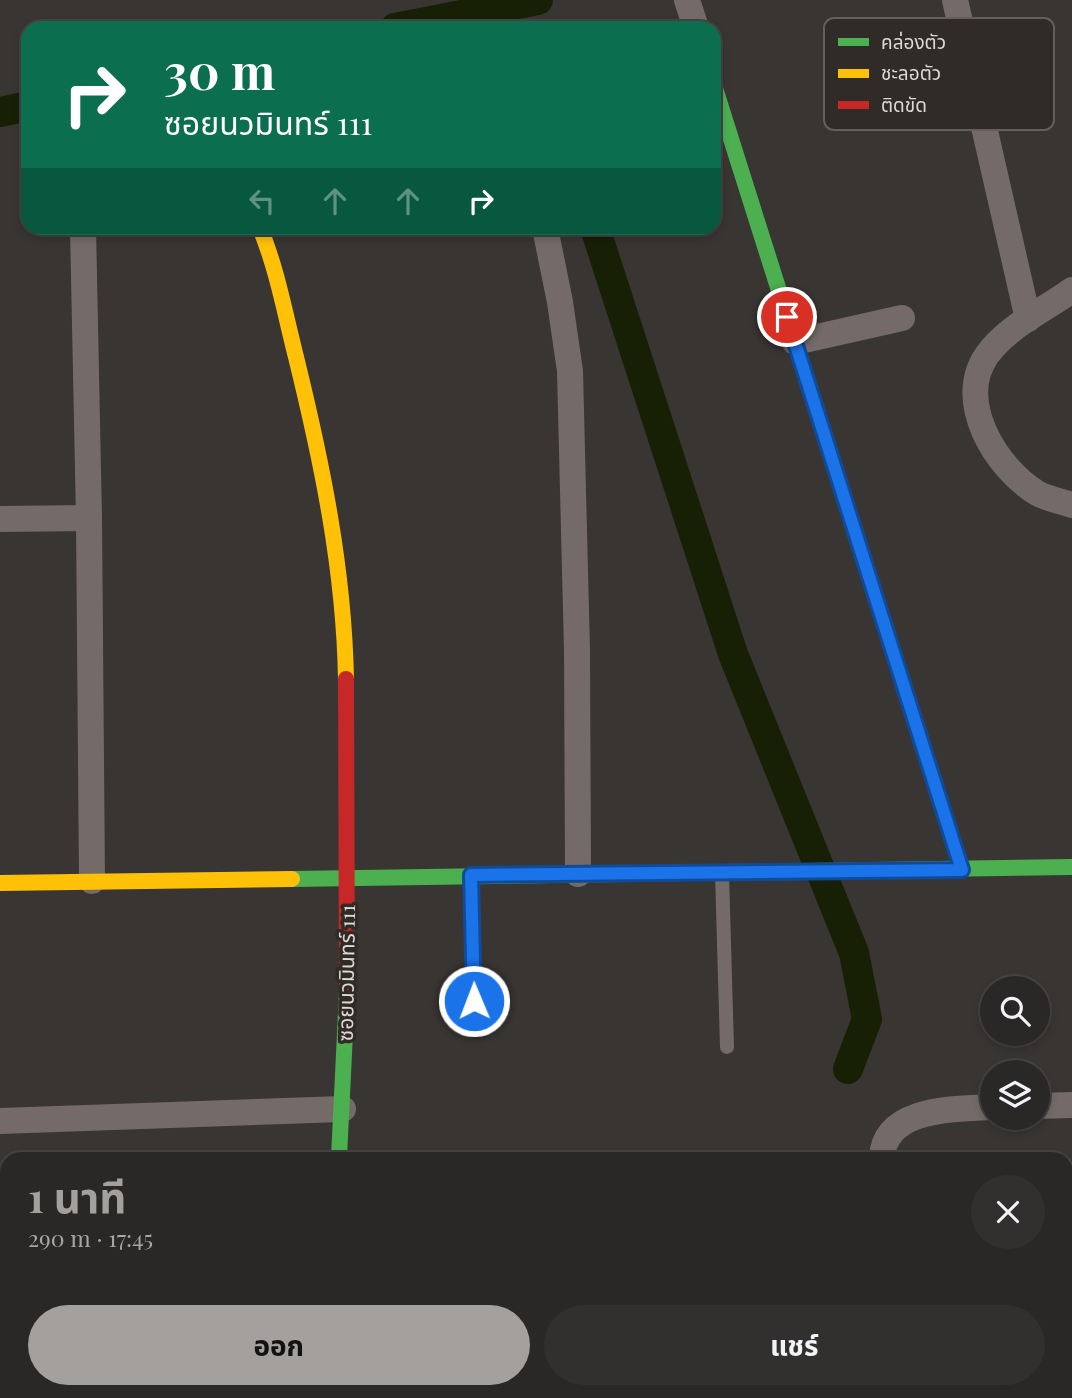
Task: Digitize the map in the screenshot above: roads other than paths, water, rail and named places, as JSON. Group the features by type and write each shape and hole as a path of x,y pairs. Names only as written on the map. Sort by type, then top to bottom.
{"street":[{"path":"687,0 694,21"},
{"path":"955,0 959,18"},
{"path":"721,107 962,870"},
{"path":"985,130 1028,319"},
{"path":"83,235 92,881"},
{"path":"0,883 349,879 346,676 341,592 328,497 271,255 263,235"},
{"path":"546,235 570,371 577,650 578,874"},
{"path":"1072,290 1003,336 986,357 976,381 978,412 994,450 1017,478 1039,494 1072,505"},
{"path":"795,342 902,318"},
{"path":"0,519 89,518"},
{"name":"ซอยนวมินทร์ 111","path":"339,1152 349,879 1072,867"},
{"path":"1050,1105 1072,1105"},
{"path":"883,1152 886,1139 909,1119 932,1112 980,1108"},
{"path":"0,1121 342,1109"}],"lane":[{"path":"722,872 727,1047"},
{"path":"471,875 474,1026"}],"waterway":[{"path":"431,21 538,0"},
{"path":"0,112 21,108"},
{"path":"597,235 733,654 854,953 867,1019 848,1069"}]}
